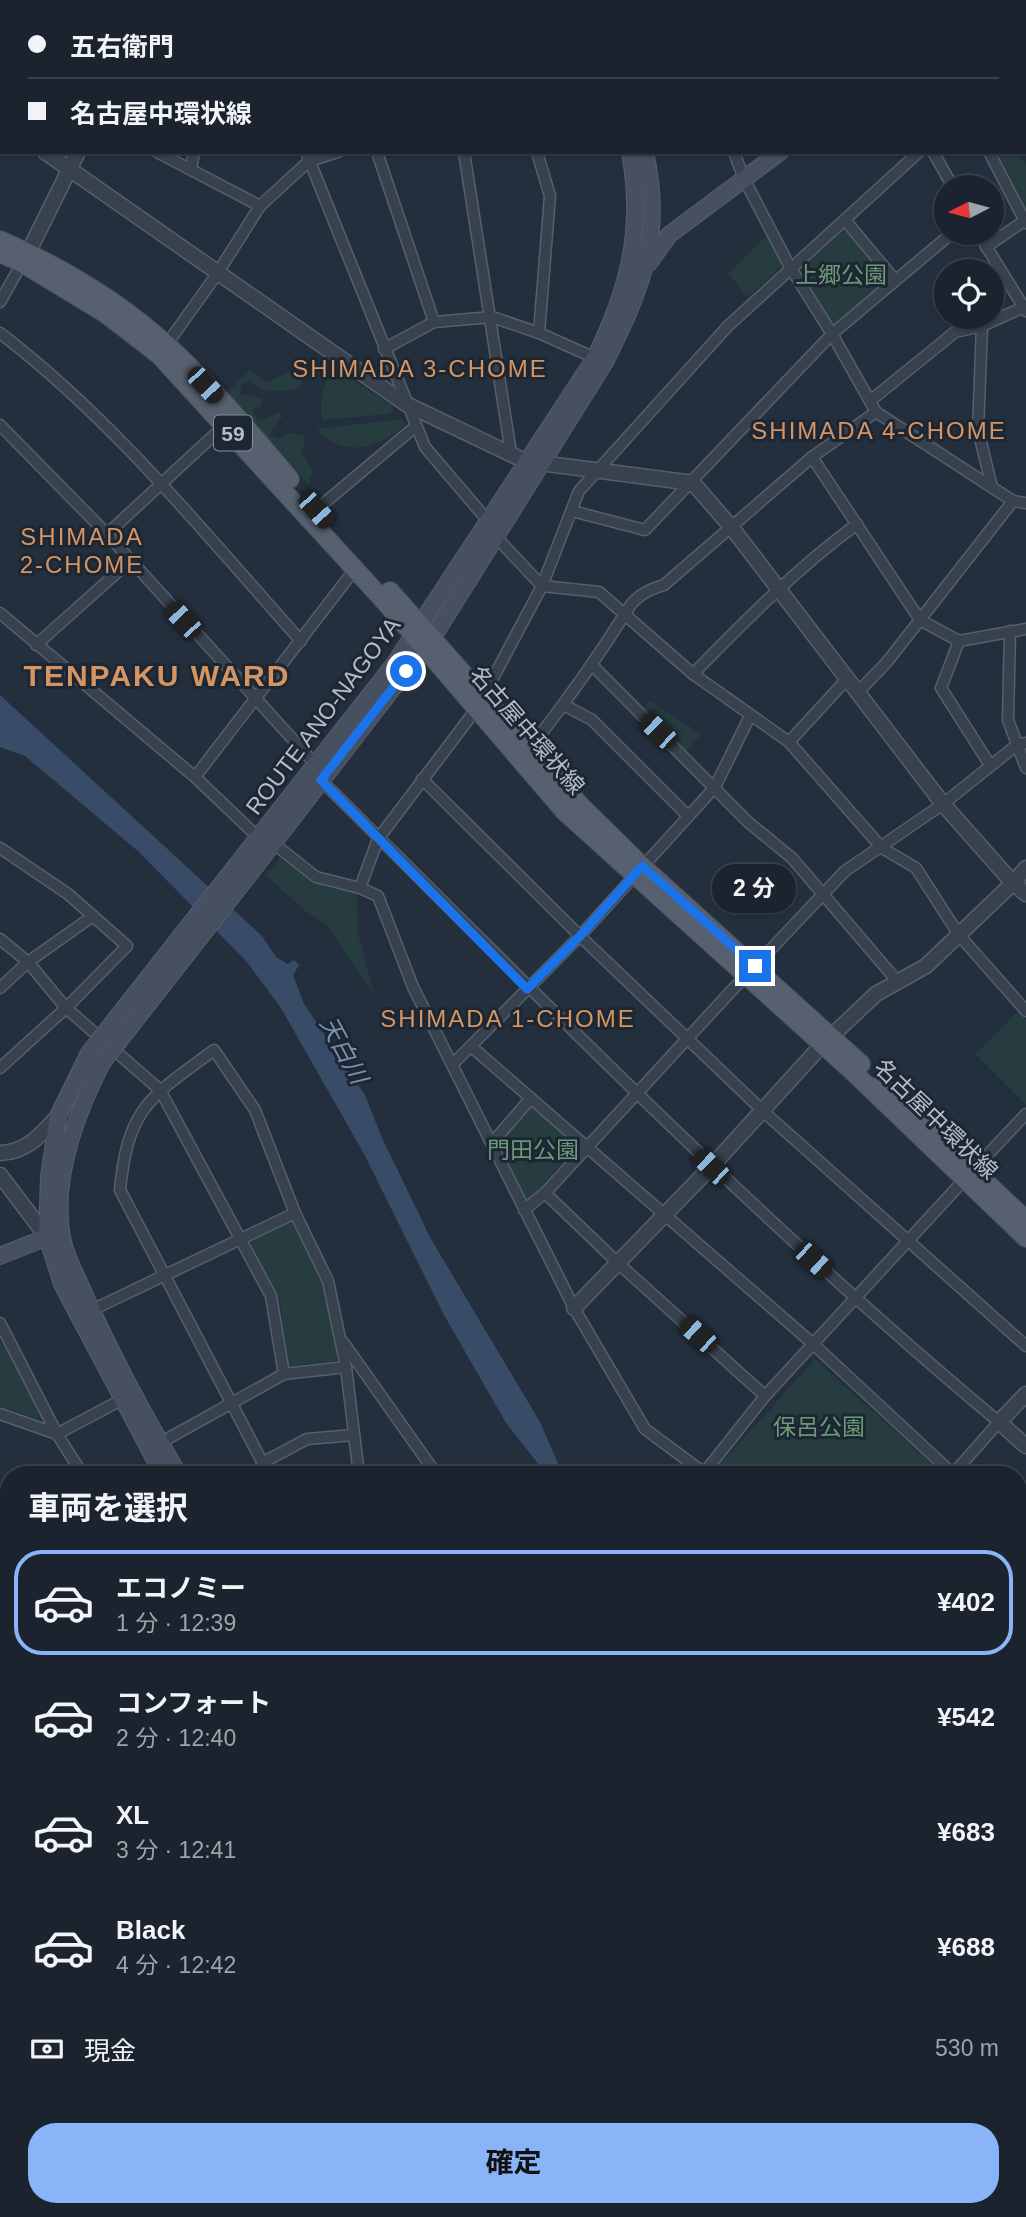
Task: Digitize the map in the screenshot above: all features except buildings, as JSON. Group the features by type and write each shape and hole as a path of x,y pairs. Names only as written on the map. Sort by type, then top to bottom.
{"main road":[{"path":"629,154 634,178 634,232"},
{"path":"645,154 650,176 652,238"},
{"name":"ROUTE ANO-NAGOYA","path":"644,271 669,235 777,154"},
{"name":"ROUTE ANO-NAGOYA","path":"491,528 518,457 595,358 620,305 630,271 634,232 652,238 669,235"},
{"name":"ROUTE ANO-NAGOYA","path":"52,1230 48,1177 58,1116 95,1058 423,637 491,528 542,461 605,362 629,314 652,238"},
{"name":"名古屋中環状線","path":"0,240 106,314 159,355 355,569 423,637"},
{"name":"名古屋中環状線","path":"0,253 26,258 98,292 167,344 262,446 480,701 564,811 637,870 826,1041 969,1175 1026,1238"},
{"name":"名古屋中環状線","path":"480,701 531,747 637,870"},
{"name":"ROUTE ANO-NAGOYA","path":"52,1230 71,1133 95,1058"},
{"name":"名古屋中環状線","path":"969,1175 1026,1220"},
{"path":"0,1255 52,1230"},
{"path":"52,1230 174,1466"},
{"path":"52,1230 62,1284 158,1466"}],"street":[{"path":"48,154 406,404 518,457 558,467 693,483 732,527 943,804 1026,894"},
{"path":"0,302 26,258 77,154"},
{"path":"161,154 260,206"},
{"path":"191,169 194,154"},
{"path":"167,344 217,274 260,206 308,157 326,154"},
{"path":"378,154 434,322"},
{"path":"464,154 518,457"},
{"path":"538,154 550,196 540,333"},
{"path":"735,154 744,180 790,267 876,412 1013,501 1026,503"},
{"path":"360,888 378,839 480,701 542,586 579,491 728,326 917,154"},
{"path":"934,154 946,175"},
{"path":"990,154 1025,222 986,247 1025,309 1004,317"},
{"path":"308,157 425,447 491,528 542,586 599,593 693,674 789,742 882,848 916,868 959,935 1026,1012"},
{"path":"845,220 894,279"},
{"path":"572,511 645,530 693,483 832,334 937,245"},
{"path":"384,349 434,322 492,317 540,333 595,358"},
{"path":"870,401 955,332 968,329"},
{"path":"982,329 978,430 992,487"},
{"path":"0,333 54,375 161,484 301,641"},
{"path":"531,747 593,666 626,616 628,608 647,590 664,585 812,457 876,412"},
{"path":"0,425 107,534 378,839 527,989 711,1167 854,1297 1026,1446"},
{"path":"107,534 225,425"},
{"path":"316,510 416,426"},
{"path":"812,457 920,620 959,641 1026,629"},
{"path":"859,691 887,662 1013,501"},
{"path":"693,674 779,589 825,547 857,524"},
{"path":"36,645 130,561"},
{"path":"195,777 355,569"},
{"path":"0,613 195,777 266,841 316,877 360,888 378,896 413,987 574,1308 645,1429 695,1466"},
{"path":"1010,631 1008,720 1022,744 1026,768"},
{"path":"959,641 941,688 990,765"},
{"path":"593,666 748,822 792,858 898,982"},
{"path":"789,742 848,678"},
{"path":"564,705 592,720 688,816"},
{"path":"452,1065 473,1048 580,936 715,787 750,716"},
{"path":"524,1210 545,1192 821,892 845,871 882,848 943,804 990,765 1022,744"},
{"path":"422,779 580,936 764,1112 1026,1346"},
{"path":"0,848 68,894 127,946 66,1008 0,1068"},
{"path":"574,1308 764,1112 826,1041 876,994 926,966 1013,883 1026,867"},
{"path":"0,988 28,962 93,916"},
{"path":"0,939 28,962 66,1008 160,1090 271,1296 284,1374"},
{"path":"473,1048 812,1343 943,1466"},
{"path":"264,1466 120,1189 123,1163 134,1120 160,1090 215,1050 255,1110 295,1213 328,1281 341,1340 358,1466"},
{"path":"492,1143 531,1098"},
{"path":"712,1466 765,1396 812,1343 1026,1114"},
{"path":"0,1153 14,1152 36,1141 58,1116"},
{"path":"0,1175 52,1230"},
{"path":"545,1192 618,1263 765,1396"},
{"path":"92,1310 295,1213"},
{"path":"0,1323 3,1338 77,1466"},
{"path":"341,1340 432,1466"},
{"path":"160,1443 284,1374 345,1367"},
{"path":"961,1466 1026,1394"},
{"path":"0,1413 57,1434 123,1399"},
{"path":"262,1463 307,1439 354,1435"}],"green space":[{"path":"998,154 1018,154 1026,165 1026,208"},
{"name":"上郷公園","path":"849,229 887,275 887,280 835,323 830,322 800,269 844,230"},
{"path":"767,236 783,264 748,298 728,273"},
{"path":"301,360 308,369 299,388 273,391 249,382 241,384 240,394 263,399 261,406 252,410 258,421 280,412 282,417 269,435 279,439 287,433 303,435 305,444 301,451 313,471 308,484 227,392 250,370 267,383 293,370"},
{"path":"337,370 393,406 393,410 389,414 322,420 321,399 324,386"},
{"path":"402,419 405,425 395,433 373,445 361,447 338,444 317,429"},
{"path":"650,701 701,734 686,752 643,710"},
{"path":"282,856 314,879 357,894 358,934 375,996 326,924 305,911 266,875"},
{"path":"1019,1011 1026,1020 1026,1105 975,1054"},
{"name":"門田公園","path":"530,1104 577,1145 529,1201 523,1200 497,1144"},
{"path":"292,1220 323,1283 338,1355 335,1361 289,1366 279,1297 247,1241"},
{"path":"0,1343 7,1344 41,1414 37,1419 0,1406"},
{"name":"保呂公園","path":"815,1359 934,1466 719,1466"}],"water":[{"name":"天白川","path":"0,695 262,936 276,957 288,964 294,960 299,965 293,975 304,1004 365,1095 382,1138 431,1239 540,1422 559,1466 540,1466 506,1423 444,1315 364,1154 281,1008 247,962 139,852 25,756 0,747"}],"district":[{"name":"SHIMADA 3-CHOME","path":"420,368"},
{"name":"SHIMADA 4-CHOME","path":"879,430"},
{"name":"SHIMADA 2-CHOME","path":"82,550"},
{"name":"TENPAKU WARD","path":"157,675"},
{"name":"SHIMADA 1-CHOME","path":"508,1018"}],"route":[{"path":"406,671 321,780 527,989 580,936 642,866 755,966"}]}
